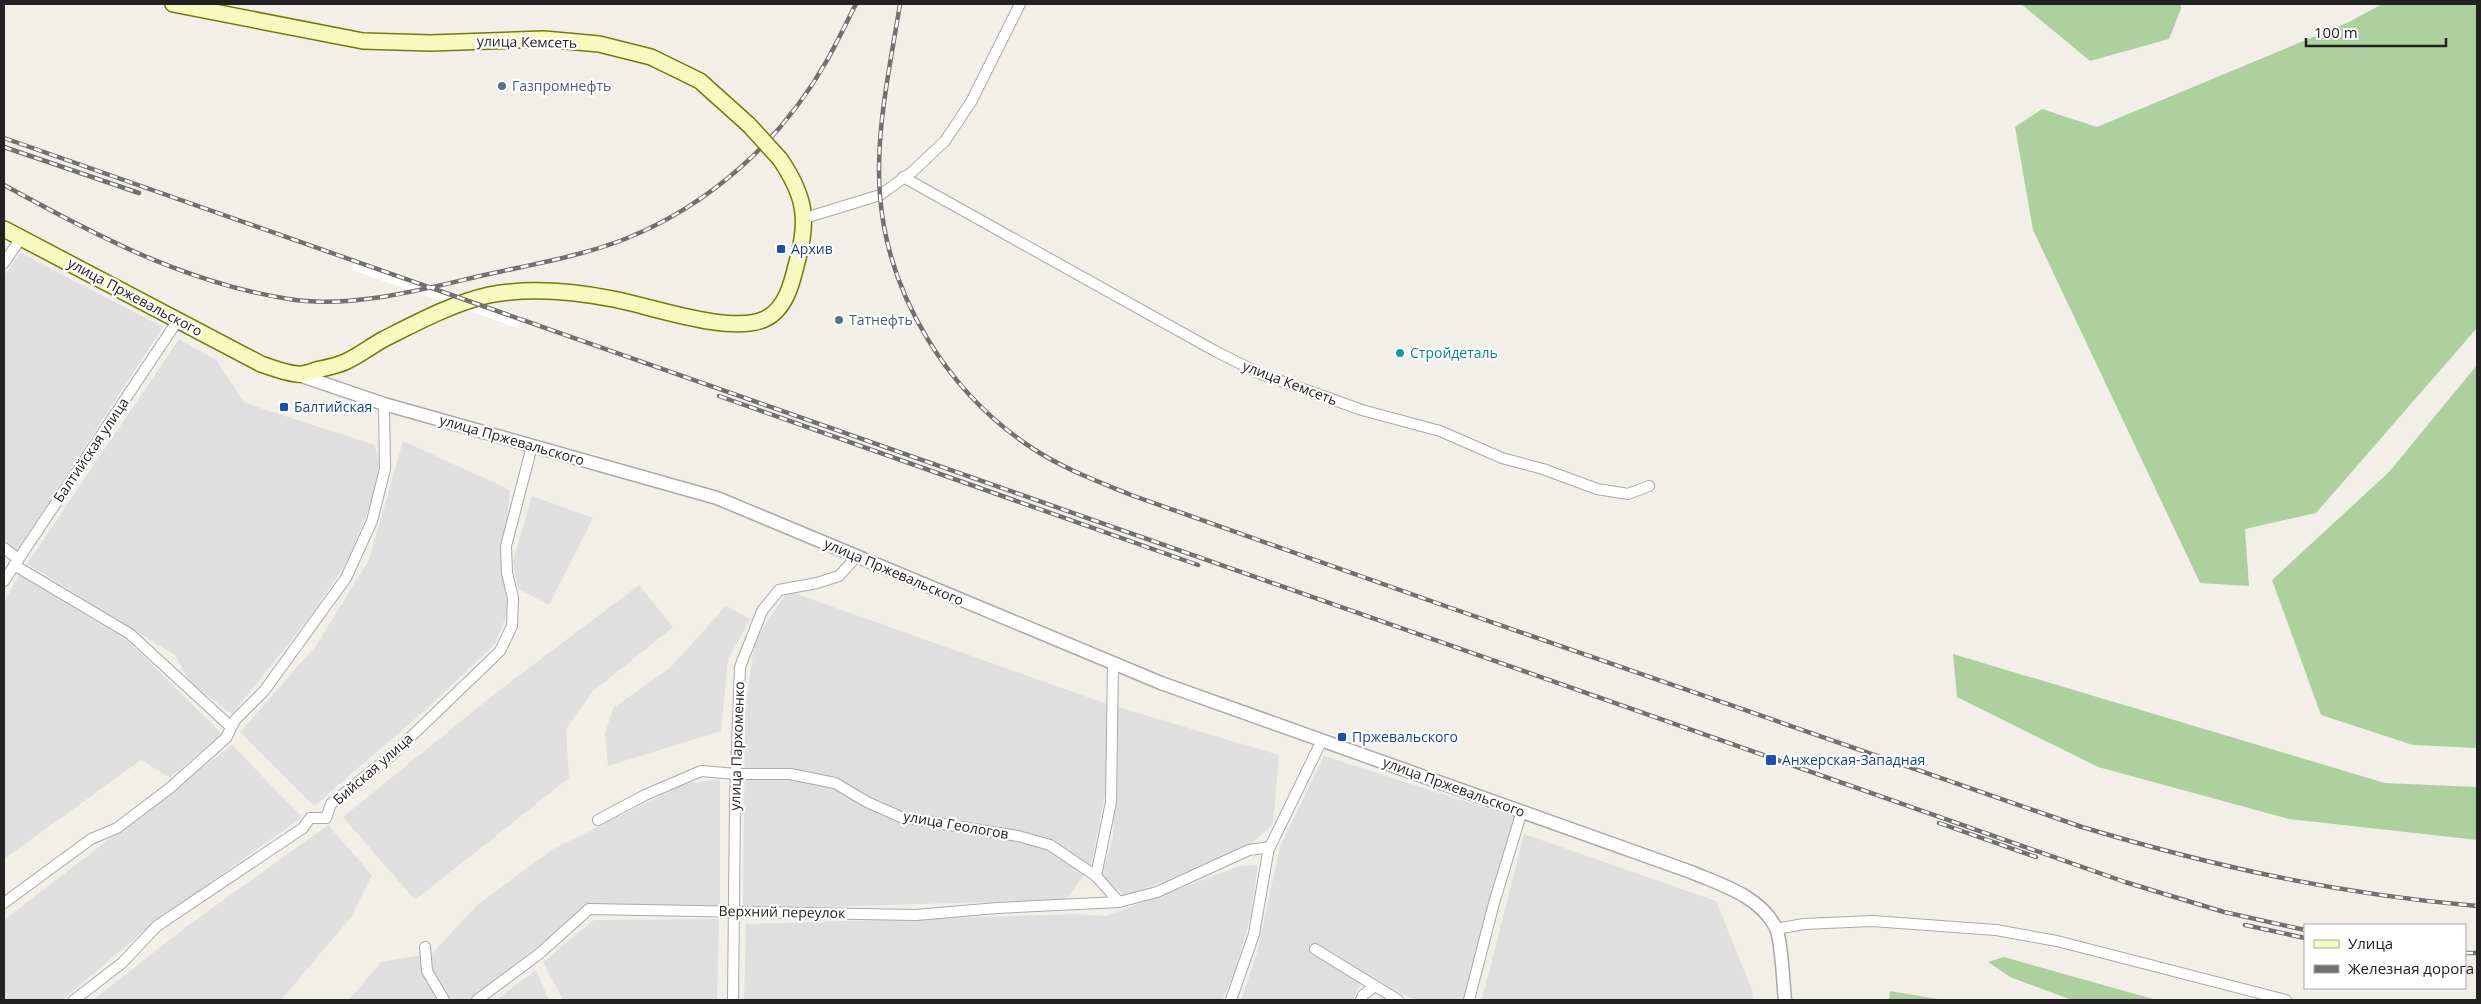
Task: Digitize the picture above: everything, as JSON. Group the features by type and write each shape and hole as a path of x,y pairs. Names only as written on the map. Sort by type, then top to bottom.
{"main road":[{"name":"улица Кемсеть","path":"173,4 363,41 431,43 544,39 599,44 651,57 700,81 748,125 780,159 796,184 802,200 805,218 799,255 788,292 777,311 753,323 718,323 595,296 519,291 474,299 383,340 345,362 300,375"},
{"name":"улица Пржевальского","path":"4,229 261,364 282,372 300,375"}],"street":[{"path":"805,218 880,195 908,175 945,141 958,124 1020,4"},
{"name":"улица Кемсеть","path":"908,175 1215,351 1261,374 1362,410 1440,431 1502,458 1543,469 1597,489 1628,494 1649,486"},
{"path":"4,263 21,238"},
{"name":"Балтийская улица","path":"4,581 178,320"},
{"name":"улица Пржевальского","path":"300,375 384,404 717,498 1161,683 1691,872 1739,893 1761,907 1776,929"},
{"path":"4,903 91,839 117,828 171,787 226,738 235,720 264,691 346,578 372,521 385,469 384,404"},
{"name":"Бийская улица","path":"74,1000 122,963 157,926 303,828 310,818 326,818 331,804 393,754 500,651 512,626 513,598 507,573 506,546 532,446"},
{"path":"4,548 16,562 130,634 231,727"},
{"name":"улица Пархоменко","path":"733,1000 736,774 740,667 762,611 779,590 818,583 839,576 857,556"},
{"path":"1096,876 1111,802 1113,663"},
{"path":"1231,1000 1254,934 1270,847 1322,740"},
{"name":"улица Геологов","path":"598,820 645,795 701,771 736,774 790,774 835,783 867,802 901,817 1018,836 1050,846 1096,876 1119,902"},
{"path":"1469,1000 1494,903 1522,811"},
{"path":"1119,902 1157,892 1250,850 1270,847"},
{"name":"Верхний переулок","path":"477,1000 539,954 589,909 916,915 997,908 1119,902"},
{"path":"1785,1000 1776,929 1804,924 1872,920 1996,930 2057,941 2286,1000"},
{"path":"424,947 427,971 444,1000"},
{"path":"1316,949 1374,987 1398,1000"},
{"path":"1361,1000 1363,995 1374,987"}],"shaded area":[{"path":"20,253 163,327 17,551 4,541 4,276"},
{"path":"179,339 216,360 245,403 375,445 380,467 371,504 347,562 310,617 232,714 189,682 175,655 27,564"},
{"path":"403,441 510,490 502,560 508,611 495,644 421,714 314,806 240,732 315,647 369,560"},
{"path":"532,496 593,518 549,605 518,589 513,561"},
{"path":"19,575 128,641 222,734 170,778 141,760 4,859 4,602"},
{"path":"639,585 673,627 592,692 566,729 569,778 415,900 343,817 497,692"},
{"path":"788,591 1107,704 1107,785 1091,867 1065,900 743,909 745,709 755,640"},
{"path":"726,606 750,619 728,660 721,731 608,766 605,733 613,708 670,668"},
{"path":"1118,707 1279,755 1273,824 1244,850 1126,896 1101,878 1113,837"},
{"path":"232,745 302,817 150,926 62,1000 4,1000 4,920"},
{"path":"1324,756 1514,817 1465,1000 1415,1000 1368,978 1358,988 1353,1000 1241,1000 1257,953 1280,847"},
{"path":"720,779 720,907 589,906 470,1000 349,1000 381,962 433,953 477,905 553,849 684,784"},
{"path":"328,825 372,875 351,917 281,1000 93,1000 186,927"},
{"path":"1524,834 1716,901 1752,990 1753,1000 1482,1000"},
{"path":"1258,865 1251,915 1235,973 1222,1000 744,1000 746,924 1078,914 1106,916 1240,866"},
{"path":"719,919 717,1000 563,1000 543,962 594,920"},
{"path":"536,970 549,1000 496,1000"}],"green space":[{"path":"2021,4 2181,4 2181,9 2169,39 2090,61"},
{"path":"2382,4 2477,4 2477,328 2316,513 2245,529 2249,586 2200,583 2033,230 2015,127 2042,109 2097,127 2349,22"},
{"path":"2477,365 2477,748 2413,745 2321,715 2272,580 2389,472"},
{"path":"1953,654 2385,783 2477,787 2477,840 2289,819 2098,767 1957,697"},
{"path":"2004,957 2153,999 2072,1000 2010,977 1988,962"},
{"path":"1890,991 1944,1000 1889,1000"}],"pier":[{"path":"356,258 522,316 518,328 352,270"}],"railway":[{"path":"4,185 72,222 142,255 177,269 251,292 289,299 336,302 409,292 590,251 625,239 656,225 686,208 714,189 740,167 765,144 788,118 826,62 856,4"},
{"path":"900,4 884,100 879,172 885,233 895,270 909,305 928,339 949,370 974,399 1002,425 1032,448 1055,462 1131,495 2082,827 2181,855 2278,877 2375,894 2477,906"},
{"path":"4,138 2125,882 2224,912 2304,930"},
{"path":"4,147 139,193"},
{"path":"719,396 1198,565"},
{"path":"1939,823 2036,857"},
{"path":"2245,925 2304,938"},
{"path":"2466,953 2477,953"}],"place":[{"name":"Газпромнефть","path":"502,86"},
{"name":"Архив","path":"781,249"},
{"name":"Татнефть","path":"839,320"},
{"name":"Стройдеталь","path":"1400,353"},
{"name":"Балтийская","path":"284,407"},
{"name":"Пржевальского","path":"1342,737"},
{"name":"Анжерская-Западная","path":"1771,760"}]}
